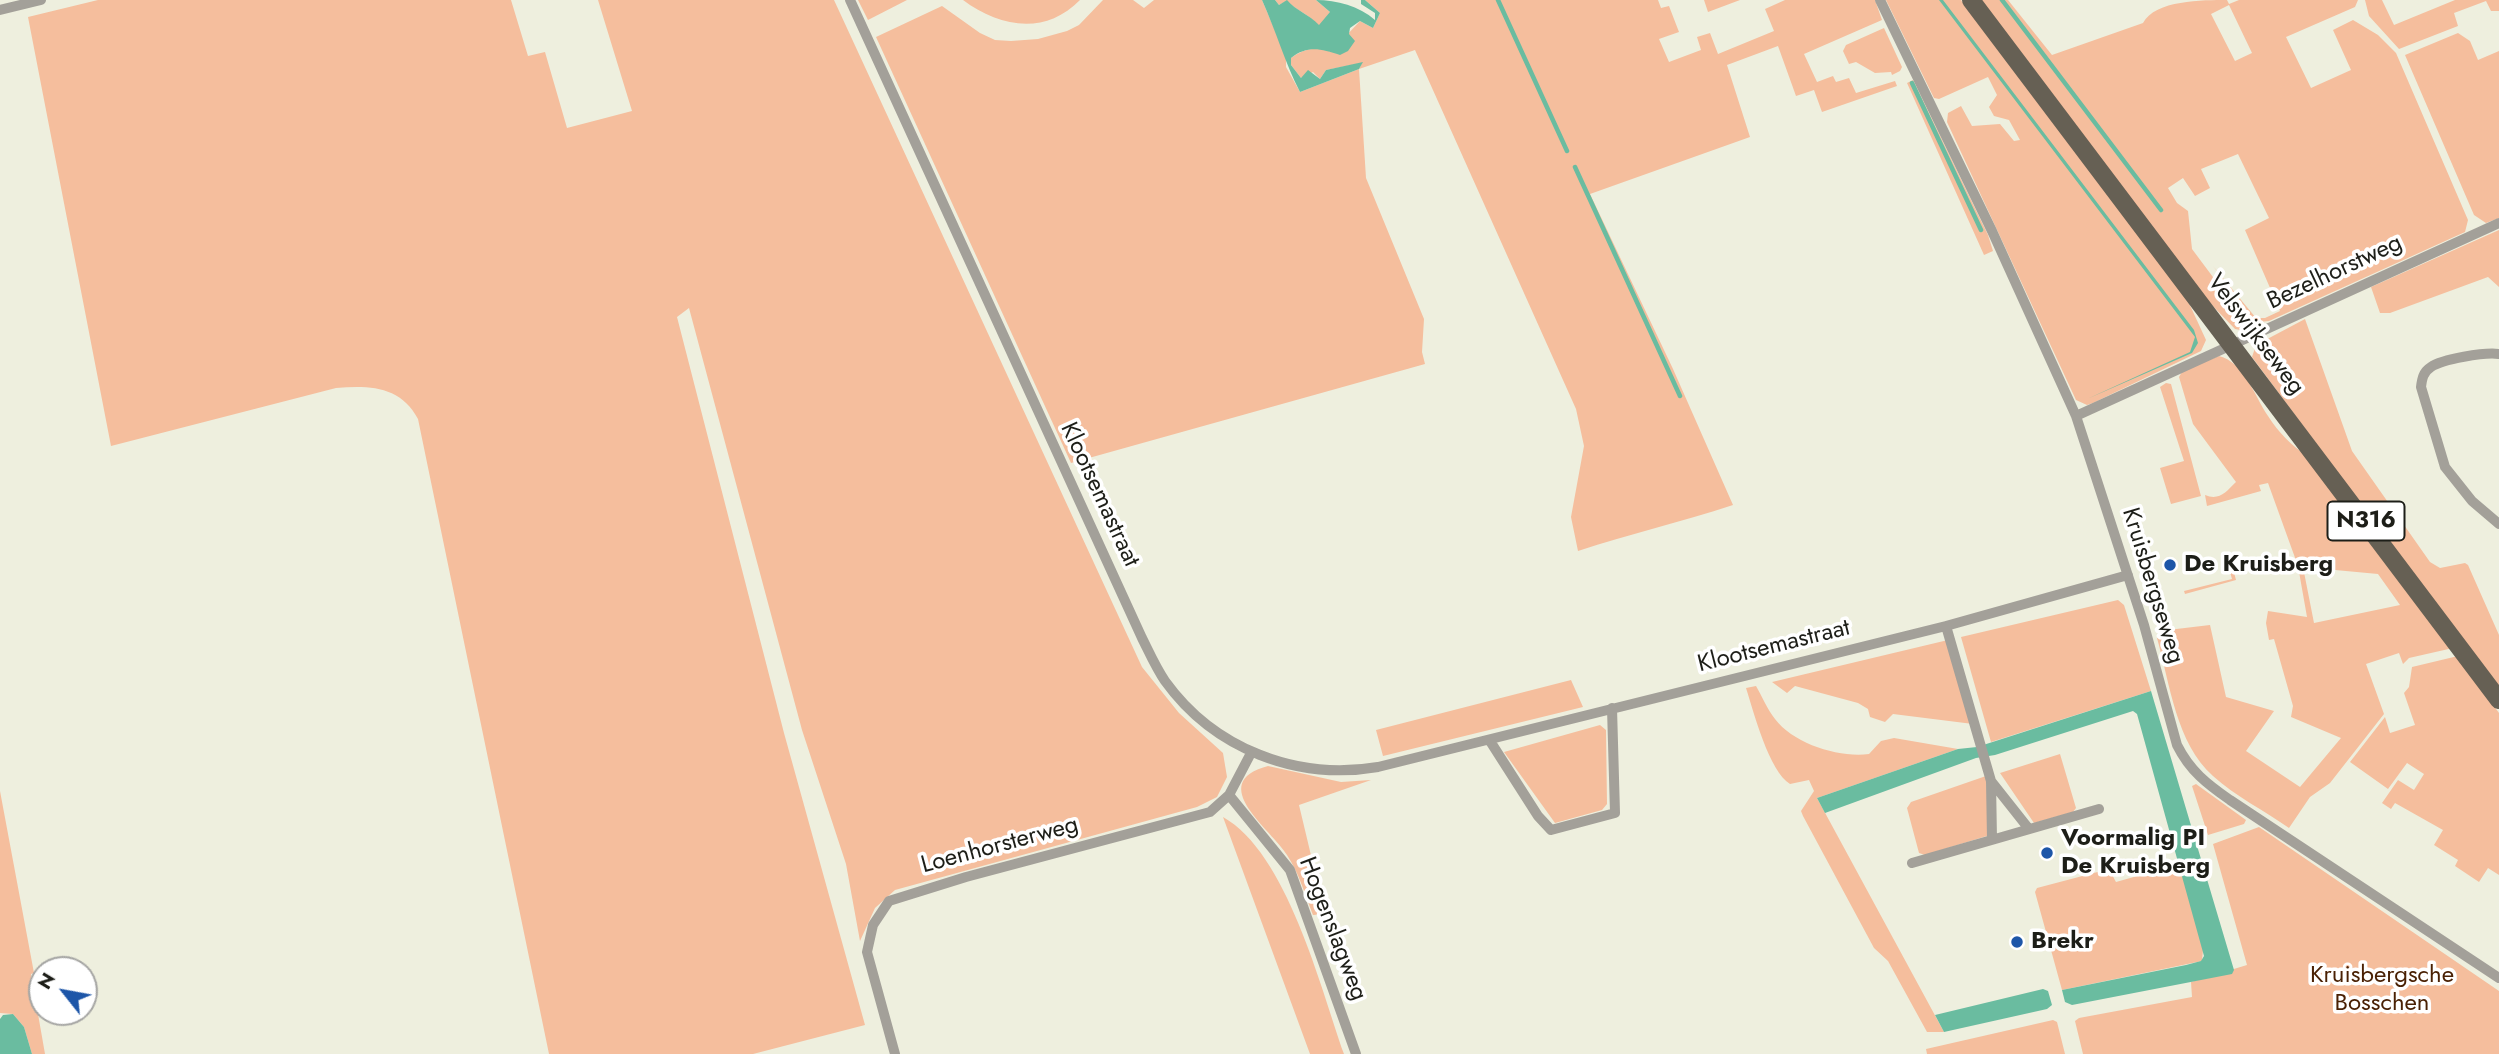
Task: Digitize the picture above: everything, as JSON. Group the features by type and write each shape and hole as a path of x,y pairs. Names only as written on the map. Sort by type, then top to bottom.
{"main road":[{"name":"Velswijkseweg","path":"1971,0 2499,700"}],"street":[{"path":"0,10 41,0"},
{"name":"Klootsemastraat","path":"850,0 1136,626 1164,680 1183,702 1234,744 1251,753 1295,766 1338,772 1378,767 1947,626 2129,575"},
{"name":"Kruisbergseweg","path":"1880,0 1992,231 2076,416 2129,575 2176,745 2191,770 2242,808 2499,978"},
{"name":"Bezelhorstweg","path":"2076,416 2499,223"},
{"path":"2499,354 2487,352 2431,366 2423,376 2421,387 2445,467 2472,501 2499,524"},
{"path":"1947,626 1992,781 1992,839"},
{"path":"1490,741 1538,816 1551,830 1615,813 1612,708"},
{"name":"Loenhorsterweg","path":"895,1054 867,952 873,925 889,901 954,880 1210,812 1228,795 1251,753"},
{"path":"1992,781 2029,829"},
{"name":"Hogenslagweg","path":"1228,795 1290,870 1356,1054"},
{"path":"1912,863 2099,809"}],"green space":[{"path":"98,0 511,0 528,56 545,52 567,128 632,111 598,0 834,0 1142,667 1179,713 1223,753 1227,777 1217,797 1197,807 895,890 875,908 860,941 846,864 802,730 689,308 677,317 784,733 865,1025 753,1054 549,1054 418,419 411,408 403,400 383,390 336,388 111,446 28,17"},
{"path":"858,0 907,0 868,20"},
{"path":"963,0 1080,0 1052,19 1022,24 992,16"},
{"path":"1103,0 1133,0 1144,8 1154,0 1262,0 1286,56 1286,67 1300,92 1359,69 1366,178 1424,319 1422,352 1425,364 1071,463 876,37 942,6 980,33 995,40 1038,39 1079,25"},
{"path":"1275,0 1316,0 1330,15 1319,26 1287,1 1279,5"},
{"path":"1365,0 1658,0 1661,8 1669,6 1679,32 1659,39 1669,62 1701,50 1697,37 1710,33 1718,54 1774,31 1765,9 1785,0 1875,0 1882,20 1804,54 1817,82 1833,76 1836,82 1849,78 1856,93 1895,81 1897,86 1822,112 1814,90 1796,96 1778,46 1727,65 1750,137 1590,194 1673,369 1733,505 1578,551 1571,517 1584,446 1576,409 1415,50 1359,69 1362,63 1326,70 1320,79 1313,72 1301,78 1291,65 1291,58 1306,50 1316,48 1331,52 1360,21 1373,28 1380,13"},
{"path":"1704,0 1740,0 1708,12"},
{"path":"1886,0 1961,0 2188,301 2206,340 2201,351 2093,403 2087,405 2076,400 1947,122 1948,113 1961,106 1972,126 2000,124 2014,141 2020,140 2009,120 1994,116 1989,107 1997,95 1988,77 1939,99 1934,98"},
{"path":"1981,0 2008,0 2052,55 2143,23 2149,15 2158,10 2180,3 2217,0 2227,0 2229,4 2239,0 2358,0 2355,7 2286,37 2311,88 2351,70 2333,30 2353,20 2378,35 2396,53 2468,220 2465,232 2269,321 2259,322 2250,315 2213,266 2256,318 2265,318 2280,311 2245,230 2269,218 2238,154 2201,169 2210,188 2195,196 2183,178 2168,188 2177,203 2188,211 2192,249 2248,324 2246,331 2235,329 2206,299","holes":["2229,5 2252,53 2235,61 2211,14"]},
{"path":"2365,0 2382,0 2394,25 2455,0 2499,0 2499,11 2491,11 2486,1 2454,13 2458,26 2399,49 2369,16"},
{"path":"1884,28 1902,67 1900,71 1892,75 1891,72 1875,73 1856,62 1849,64 1843,51 1846,45"},
{"path":"2458,33 2470,41 2478,60 2499,51 2499,218 2486,223 2474,215 2405,55"},
{"path":"1913,80 1988,235 1993,251 1984,255 1907,83"},
{"path":"2499,230 2499,287 2488,277 2390,313 2380,313 2371,287"},
{"path":"2305,319 2352,451 2430,562 2440,568 2465,563 2468,565 2499,635 2499,691 2252,357 2256,345"},
{"path":"2219,356 2235,365 2248,381 2276,428 2307,456 2453,648 2409,658 2403,664 2399,653 2366,664 2384,714 2330,783 2310,797 2289,828 2213,776 2190,747 2176,712 2157,638 2169,636 2168,630 2210,625 2226,697 2274,711 2246,751 2300,787 2341,738 2291,717 2293,706 2274,639 2269,640 2266,623 2268,611 2307,617 2298,566 2268,483 2259,485 2261,491 2207,506 2205,495 2218,496 2236,482 2193,424 2179,377 2183,370","holes":["2303,567 2378,574 2400,605 2314,623"]},
{"path":"2166,383 2171,384 2201,496 2171,504 2160,468 2184,461 2160,387"},
{"path":"2231,561 2236,580 2185,594 2184,591 2232,579 2227,562"},
{"path":"2118,600 2124,605 2151,691 1991,742 1961,637"},
{"path":"1948,640 1973,724 1893,714 1885,722 1870,717 1868,709 1858,703 1795,686 1787,693 1772,682"},
{"path":"2458,656 2499,713 2499,875 2488,868 2479,882 2455,866 2458,860 2434,845 2443,830 2395,803 2391,809 2382,803 2398,780 2414,790 2424,774 2407,763 2388,789 2350,762 2385,717 2390,733 2415,725 2404,693 2409,687 2412,667"},
{"path":"1571,680 1583,707 1383,756 1376,730"},
{"path":"1756,686 1772,715 1783,728 1793,736 1818,747 1844,754 1869,754 1881,741 1894,738 1958,749 1817,798 1944,1032 1927,1032 1888,961 1874,948 1803,816 1801,811 1814,791 1809,780 1790,784 1775,767 1746,688"},
{"path":"1600,725 1606,730 1607,804 1602,810 1555,823 1504,752"},
{"path":"2060,754 2076,808 2073,812 2034,823 2000,773"},
{"path":"1268,766 1341,782 1371,780 1299,805 1325,914 1313,915 1291,862 1248,808 1242,795 1242,784 1250,774"},
{"path":"1986,776 1990,835 1925,855 1919,853 1907,808 1911,802"},
{"path":"2196,784 2246,820 2244,824 2208,835 2192,786"},
{"path":"0,791 31,956 28,956 28,1026 40,1026 45,1054 32,1054 24,1027 13,1014 0,1013"},
{"path":"1223,817 1246,835 1266,860 1283,890 1312,959 1344,1054 1310,1054"},
{"name":"Kruisbergsche Bosschen","path":"2259,827 2499,991 2499,1054 2083,1054 2075,1021 2079,1018 2192,997 2191,982 2247,965 2213,844"},
{"path":"2180,864 2203,950 2202,961 2062,990 2035,892 2037,888 2109,869 2116,882"},
{"path":"2053,1020 2057,1022 2065,1054 1927,1054 1926,1049"}],"shaded area":[{"path":"1262,0 1275,0 1279,5 1287,0 1319,25 1330,12 1316,0 1347,5 1375,20 1375,13 1361,4 1361,0 1365,0 1380,13 1373,28 1360,21 1350,28 1349,34 1355,41 1348,51 1340,55 1309,50 1291,58 1291,65 1301,78 1308,70 1320,79 1326,70 1363,62 1359,69 1300,92"},
{"path":"1939,0 1943,0 2194,330 2198,343 2192,353 2087,399 2190,352 2195,337"},
{"path":"2151,691 2234,970 2232,974 2072,1005 2065,1002 2062,990 2186,965 2201,961 2204,956 2137,714 2133,711 1995,755 1976,758 1825,813 1817,798 1958,749 1977,747"},
{"path":"2043,989 2048,991 2052,1005 2047,1009 1944,1032 1935,1015"},
{"path":"13,1014 24,1027 32,1054 0,1054 0,1019 3,1015"}],"waterway":[{"path":"1498,0 1567,151"},
{"path":"2002,0 2161,210"},
{"path":"1912,83 1981,230"},
{"path":"1575,167 1680,396"}],"place":[{"name":"De Kruisberg","path":"2170,565"},
{"name":"Voormalig PI De Kruisberg","path":"2047,853"},
{"name":"Brekr","path":"2017,942"}]}
